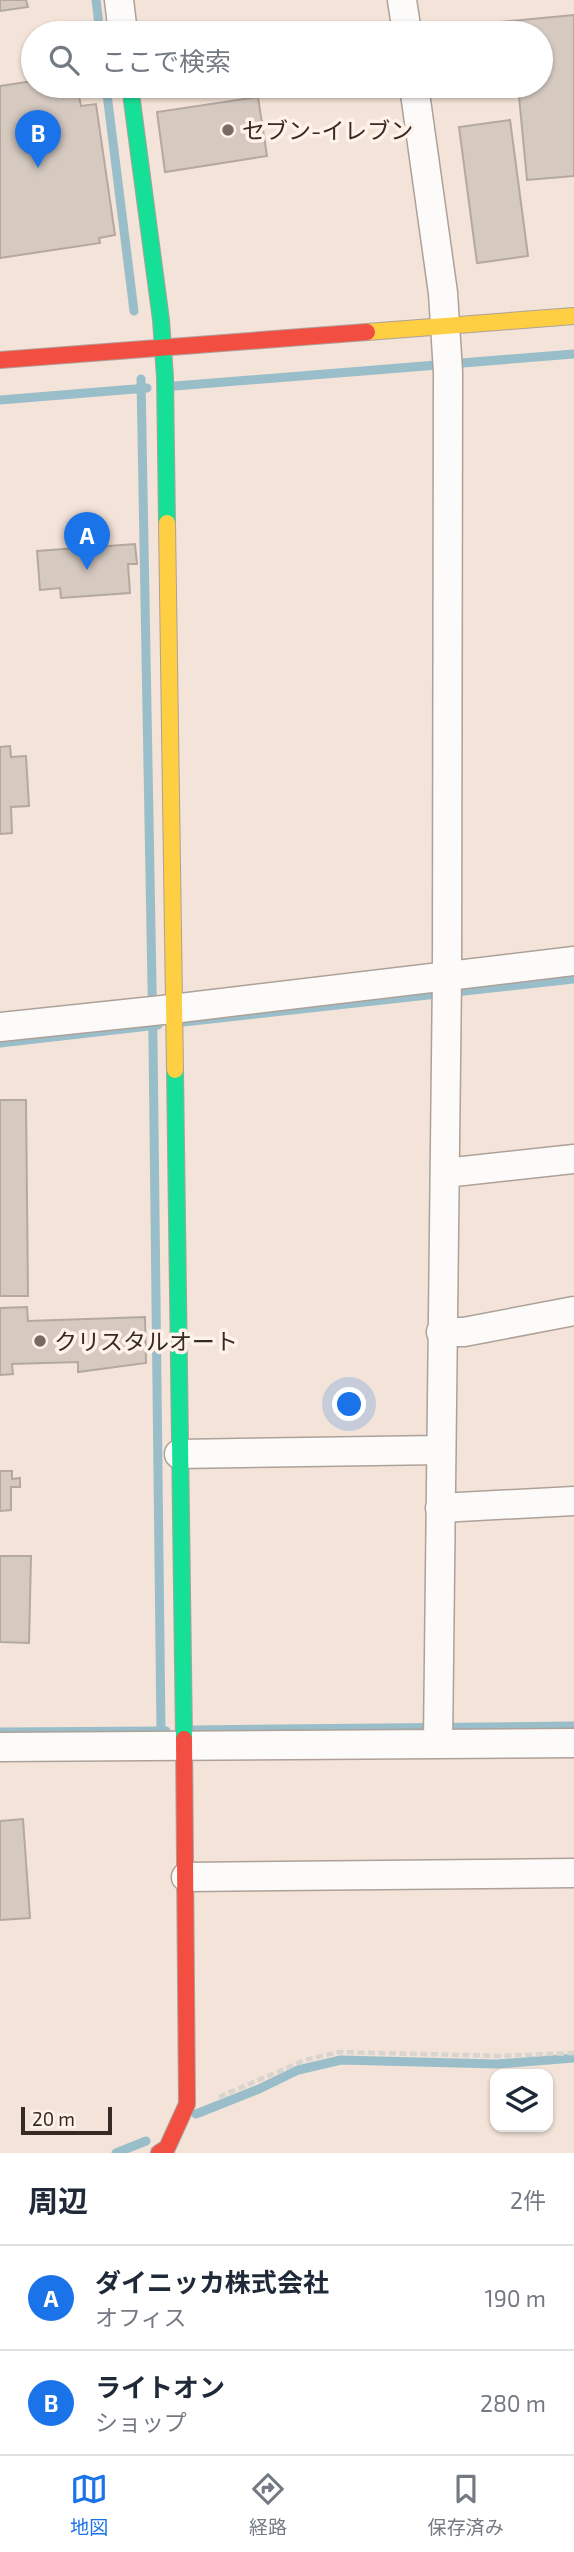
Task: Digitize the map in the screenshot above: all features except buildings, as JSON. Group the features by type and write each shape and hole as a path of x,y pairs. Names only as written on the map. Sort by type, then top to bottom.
{"street":[{"path":"119,0 122,21"},
{"path":"402,0 405,21"},
{"path":"132,98 163,349 165,386 165,1016 179,1454 187,2104 164,2151"},
{"path":"416,98 446,326 448,363 447,988 438,1732"},
{"path":"0,360 574,316"},
{"path":"0,1027 165,1016 447,988 574,961"},
{"path":"445,1173 574,1159"},
{"path":"442,1332 464,1332 574,1311"},
{"path":"179,1454 440,1450"},
{"path":"440,1508 574,1501"},
{"path":"0,1747 183,1735 438,1732 574,1743"},
{"path":"186,1877 574,1873"}],"path":[{"path":"187,2104 225,2096 305,2060 339,2052 499,2056 574,2053"}],"waterway":[{"path":"96,0 99,21"},
{"path":"107,98 134,311"},
{"path":"175,386 574,354"},
{"path":"141,379 153,1040 161,1731"},
{"path":"0,400 147,388"},
{"path":"183,1022 574,979"},
{"path":"0,1043 158,1025"},
{"path":"194,1730 574,1726"},
{"path":"0,1732 166,1731"},
{"path":"196,2114 298,2070 341,2060 497,2064 574,2058"},
{"path":"116,2153 146,2141"}],"traffic: fast":[{"path":"132,98 161,320 165,377 167,523"},
{"path":"175,1070 184,1739"}],"traffic: slow":[{"path":"367,332 574,316"},
{"path":"167,523 175,1070"}],"traffic: jam":[{"path":"0,360 367,332"},
{"path":"159,2153 167,2148 187,2104 184,1739"}],"place":[{"name":"セブン-イレブン","path":"228,130"},
{"name":"ライトオン","path":"38,168"},
{"name":"ダイニッカ株式会社","path":"87,570"},
{"name":"クリスタルオート","path":"40,1341"}]}
